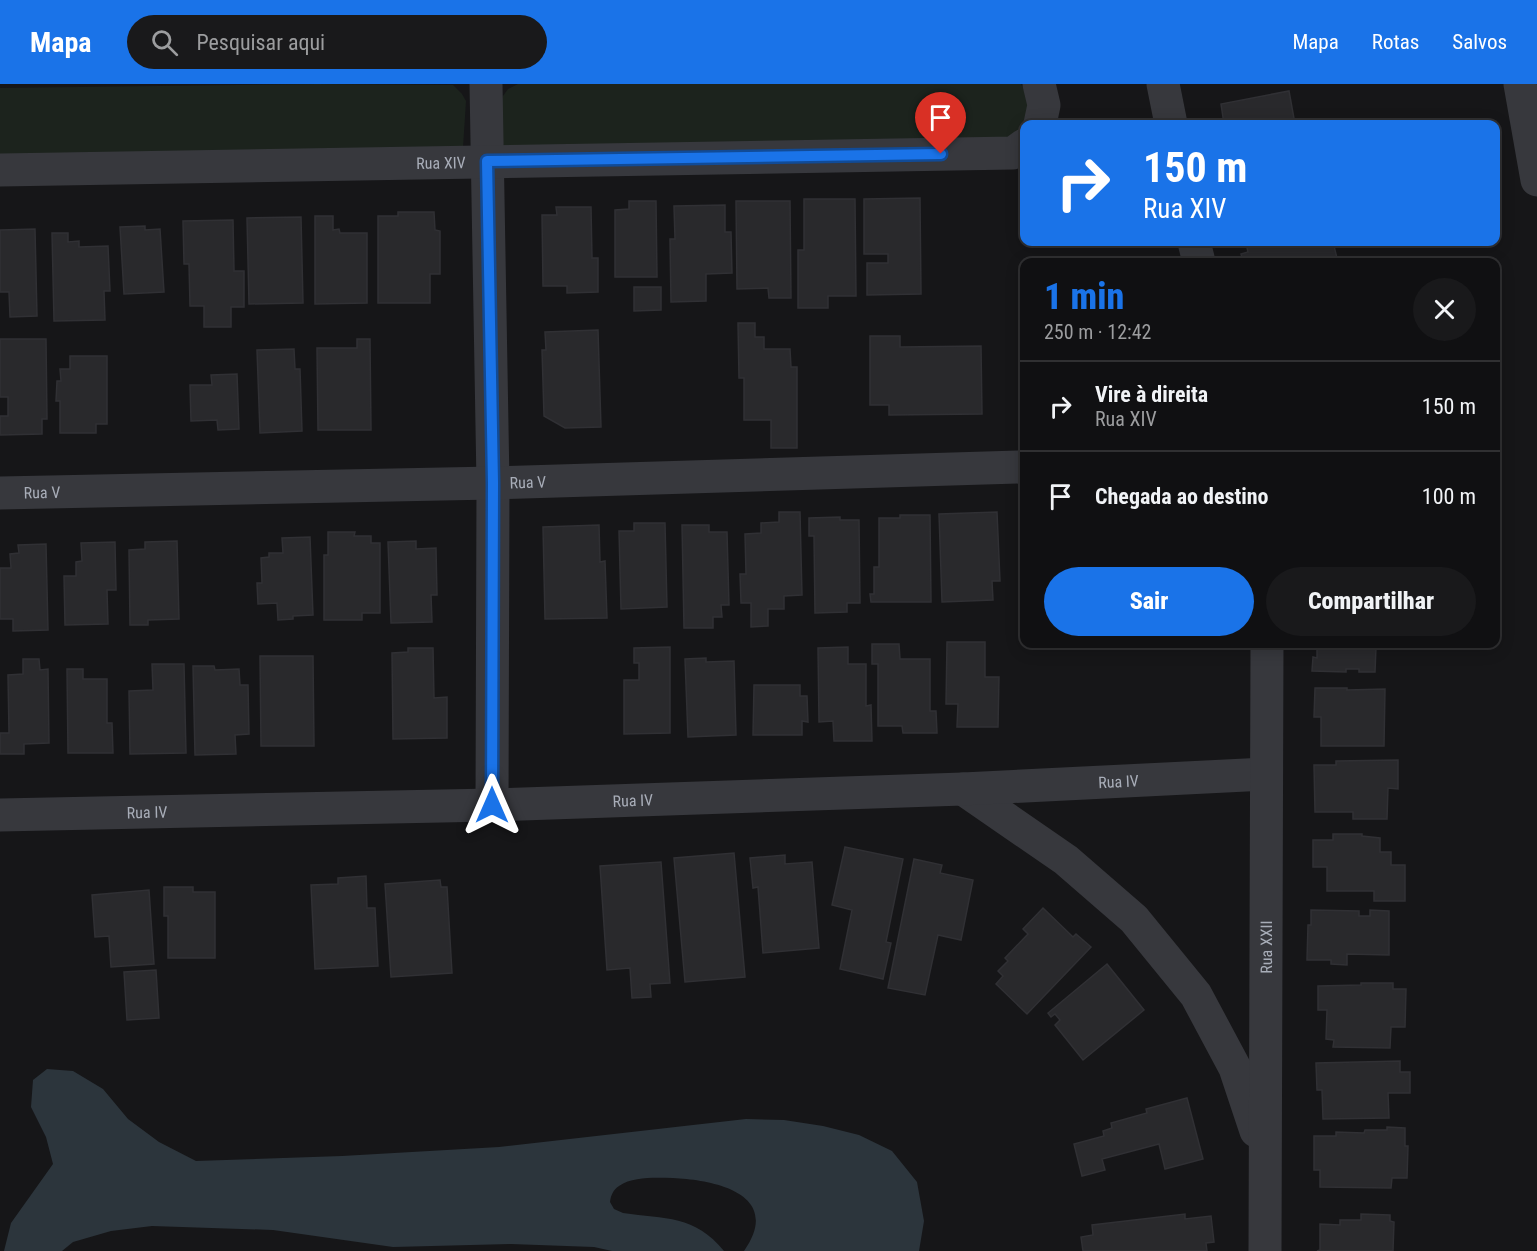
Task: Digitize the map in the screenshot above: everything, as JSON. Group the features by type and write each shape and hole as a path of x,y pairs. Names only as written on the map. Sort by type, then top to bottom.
{"street":[{"path":"486,84 493,483 492,805"},
{"path":"1039,84 1044,105 1041,120"},
{"path":"1162,84 1170,120"},
{"path":"1520,84 1537,180"},
{"name":"Rua XIV","path":"0,170 1013,153 1020,148"},
{"name":"Rua V","path":"0,493 493,483 1020,467"},
{"name":"Rua XXII","path":"1265,1251 1267,648"},
{"name":"Rua IV","path":"0,815 492,805 963,789 1266,774"},
{"path":"963,789 1066,860 1134,919 1196,995 1235,1068 1265,1159"}],"shaded area":[{"path":"317,84 453,85 466,101 463,148 0,159 0,88"},
{"path":"518,84 1021,84 1028,100 1028,108 1025,120 1020,120 1020,130 1007,141 510,155 502,143 501,104 508,89"},
{"path":"47,1069 73,1071 103,1089 128,1119 159,1142 196,1161 499,1147 746,1119 784,1120 823,1126 859,1135 892,1151 917,1182 924,1221 919,1251 744,1251 754,1232 756,1216 750,1204 740,1194 708,1182 660,1178 638,1179 619,1186 610,1199 614,1209 623,1213 666,1218 690,1225 713,1239 724,1251 612,1251 594,1247 511,1244 393,1247 273,1230 152,1226 111,1231 73,1242 62,1251 4,1251 11,1223 53,1164 46,1137 31,1107 33,1080"}],"building":[{"path":"1289,91 1294,120 1223,120 1221,104"},
{"path":"920,198 921,294 867,295 867,263 888,263 888,254 864,254 864,199"},
{"path":"804,199 855,199 856,296 828,296 828,308 798,308 798,250 804,250"},
{"path":"629,201 656,201 657,277 615,277 615,210 629,209"},
{"path":"736,201 790,201 791,298 769,298 768,288 737,289"},
{"path":"725,205 725,232 731,232 732,273 706,274 706,301 671,302 670,239 675,239 674,206"},
{"path":"556,207 591,207 592,258 598,258 598,292 567,293 567,286 543,286 542,215 557,215"},
{"path":"398,212 434,212 435,230 440,231 440,274 430,274 430,303 378,303 378,216 398,216"},
{"path":"315,216 333,216 333,230 339,229 340,233 367,233 367,303 315,304"},
{"path":"301,217 303,303 249,304 247,218"},
{"path":"233,220 234,271 244,271 244,307 231,307 231,327 204,327 204,306 190,306 189,264 184,264 183,221"},
{"path":"145,226 145,230 160,229 164,292 124,294 120,227"},
{"path":"35,229 37,316 10,317 9,292 0,292 0,230"},
{"path":"52,233 68,233 68,242 79,241 79,247 108,246 110,291 104,291 105,320 54,321"},
{"path":"1247,246 1334,246 1337,258 1242,258 1241,254 1248,252"},
{"path":"634,287 661,287 661,310 634,311"},
{"path":"738,323 755,323 755,337 764,337 764,349 790,349 791,367 797,367 797,448 771,448 771,420 744,420 744,378 739,378"},
{"path":"598,330 601,427 565,428 544,416 542,350 546,350 545,332"},
{"path":"870,336 900,336 900,347 981,346 982,414 889,415 889,405 870,405"},
{"path":"0,339 46,339 47,419 42,419 42,434 0,435 0,416 8,416 8,397 0,397"},
{"path":"357,339 370,339 371,430 318,430 317,348 357,348"},
{"path":"294,349 295,369 300,369 302,431 260,433 257,350"},
{"path":"70,356 107,356 107,424 96,424 96,433 60,433 60,401 56,401 57,381 61,381 60,369 70,369"},
{"path":"237,374 239,429 218,430 217,420 191,421 190,385 212,385 211,375"},
{"path":"779,512 800,512 802,595 784,596 784,609 768,609 768,626 751,627 751,603 741,603 740,574 746,574 745,534 761,533 761,523 779,522"},
{"path":"997,512 1000,581 992,581 993,600 942,602 939,514"},
{"path":"900,515 930,515 931,602 871,602 870,594 874,594 874,567 879,567 879,518 900,518"},
{"path":"840,517 840,520 859,520 860,603 847,603 847,612 815,613 814,536 809,536 809,518"},
{"path":"634,523 665,523 667,607 621,609 619,531 634,531"},
{"path":"599,525 600,562 605,561 607,618 545,619 543,527"},
{"path":"682,525 709,525 709,532 727,532 729,605 721,605 722,617 713,617 713,628 684,628"},
{"path":"328,532 355,532 354,536 371,536 371,543 380,543 380,613 362,613 362,620 324,620 324,555 328,555"},
{"path":"310,537 313,615 293,616 293,619 278,620 277,603 258,604 257,583 262,583 261,558 269,557 269,553 283,553 282,538"},
{"path":"177,541 179,619 148,620 148,625 130,625 129,550 145,549 145,542"},
{"path":"416,541 416,549 436,548 437,595 431,595 432,622 391,623 388,542"},
{"path":"115,542 116,590 107,590 108,624 65,625 64,576 76,576 76,562 82,561 81,543"},
{"path":"46,544 48,630 13,631 13,619 0,619 0,568 11,568 10,554 19,553 18,545"},
{"path":"947,642 985,642 985,677 999,677 998,727 957,727 958,704 946,704"},
{"path":"872,644 899,644 900,659 930,659 930,711 936,711 937,733 903,733 902,726 878,726 878,664 872,664"},
{"path":"670,647 670,733 624,734 624,680 639,680 639,663 634,663 634,648"},
{"path":"848,647 848,664 866,664 866,706 871,705 872,741 834,741 833,721 819,722 818,648"},
{"path":"408,648 433,648 434,698 447,697 447,738 393,739 392,653 408,652"},
{"path":"1317,648 1376,648 1375,672 1359,672 1359,669 1346,669 1346,672 1312,671 1313,657 1317,658"},
{"path":"260,656 313,656 314,746 261,746"},
{"path":"706,658 706,662 734,661 736,735 688,737 685,659"},
{"path":"23,659 39,659 40,670 48,669 49,743 24,744 24,754 0,754 0,733 9,733 8,675 23,674"},
{"path":"152,664 184,664 186,753 130,754 129,691 153,690"},
{"path":"193,666 214,666 215,670 239,669 240,685 248,685 249,734 235,735 236,754 195,755"},
{"path":"67,669 83,669 83,679 107,679 107,723 112,723 113,753 68,753"},
{"path":"754,685 800,685 800,696 807,696 808,722 802,721 802,735 753,735"},
{"path":"1315,688 1385,689 1384,746 1321,746 1321,717 1314,717"},
{"path":"1398,760 1398,789 1388,788 1387,819 1353,819 1353,812 1315,812 1314,765 1336,765 1336,761"},
{"path":"1333,834 1362,834 1362,836 1380,838 1380,852 1391,852 1391,865 1405,865 1405,901 1374,901 1374,891 1327,891 1327,867 1313,867 1313,840 1333,840"},
{"path":"845,847 903,859 886,942 891,943 883,979 840,969 852,910 832,905"},
{"path":"734,853 745,977 685,982 674,858"},
{"path":"785,855 785,864 812,862 819,948 763,953 758,887 753,888 750,858"},
{"path":"914,859 942,865 940,873 973,880 961,940 938,935 925,995 888,988"},
{"path":"661,862 670,983 650,984 651,997 632,998 630,968 607,970 600,866"},
{"path":"366,876 367,908 375,908 378,966 315,969 311,885 338,884 338,878"},
{"path":"440,880 441,887 447,887 452,973 391,977 385,884"},
{"path":"164,887 193,887 193,892 215,892 215,958 168,958 168,916 164,916"},
{"path":"149,890 154,964 111,967 109,936 95,937 92,895"},
{"path":"1043,908 1073,937 1076,934 1091,947 1027,1014 996,984 1003,976 998,971 1008,961 1005,958 1028,934 1023,929"},
{"path":"1311,910 1359,911 1359,916 1370,916 1370,910 1389,911 1389,955 1347,954 1347,965 1331,964 1331,960 1307,960"},
{"path":"1107,964 1144,1010 1083,1060 1055,1025 1060,1020 1055,1014 1051,1017 1048,1013"},
{"path":"156,970 159,1018 127,1020 124,972"},
{"path":"1361,983 1393,983 1393,989 1406,989 1405,1027 1391,1027 1390,1048 1333,1047 1334,1040 1326,1039 1327,1010 1318,1010 1318,986 1361,985"},
{"path":"1400,1061 1400,1072 1410,1072 1410,1093 1388,1093 1389,1118 1323,1119 1322,1090 1317,1090 1316,1063"},
{"path":"1187,1098 1203,1159 1165,1169 1159,1144 1102,1159 1105,1170 1082,1176 1074,1144 1104,1136 1103,1131 1112,1128 1111,1123 1147,1113 1146,1109"},
{"path":"1387,1127 1405,1128 1405,1146 1408,1146 1407,1178 1392,1178 1391,1188 1320,1187 1320,1170 1314,1170 1314,1136 1336,1136 1336,1132 1364,1133 1365,1130 1387,1130"},
{"path":"1185,1214 1185,1219 1211,1216 1214,1242 1206,1243 1207,1251 1083,1251 1081,1237 1093,1235 1092,1225"},
{"path":"1361,1214 1390,1215 1390,1221 1394,1222 1393,1251 1317,1251 1320,1250 1320,1224 1340,1225 1340,1220 1361,1220"}],"route":[{"path":"492,805 493,483 487,161 941,154"}]}
